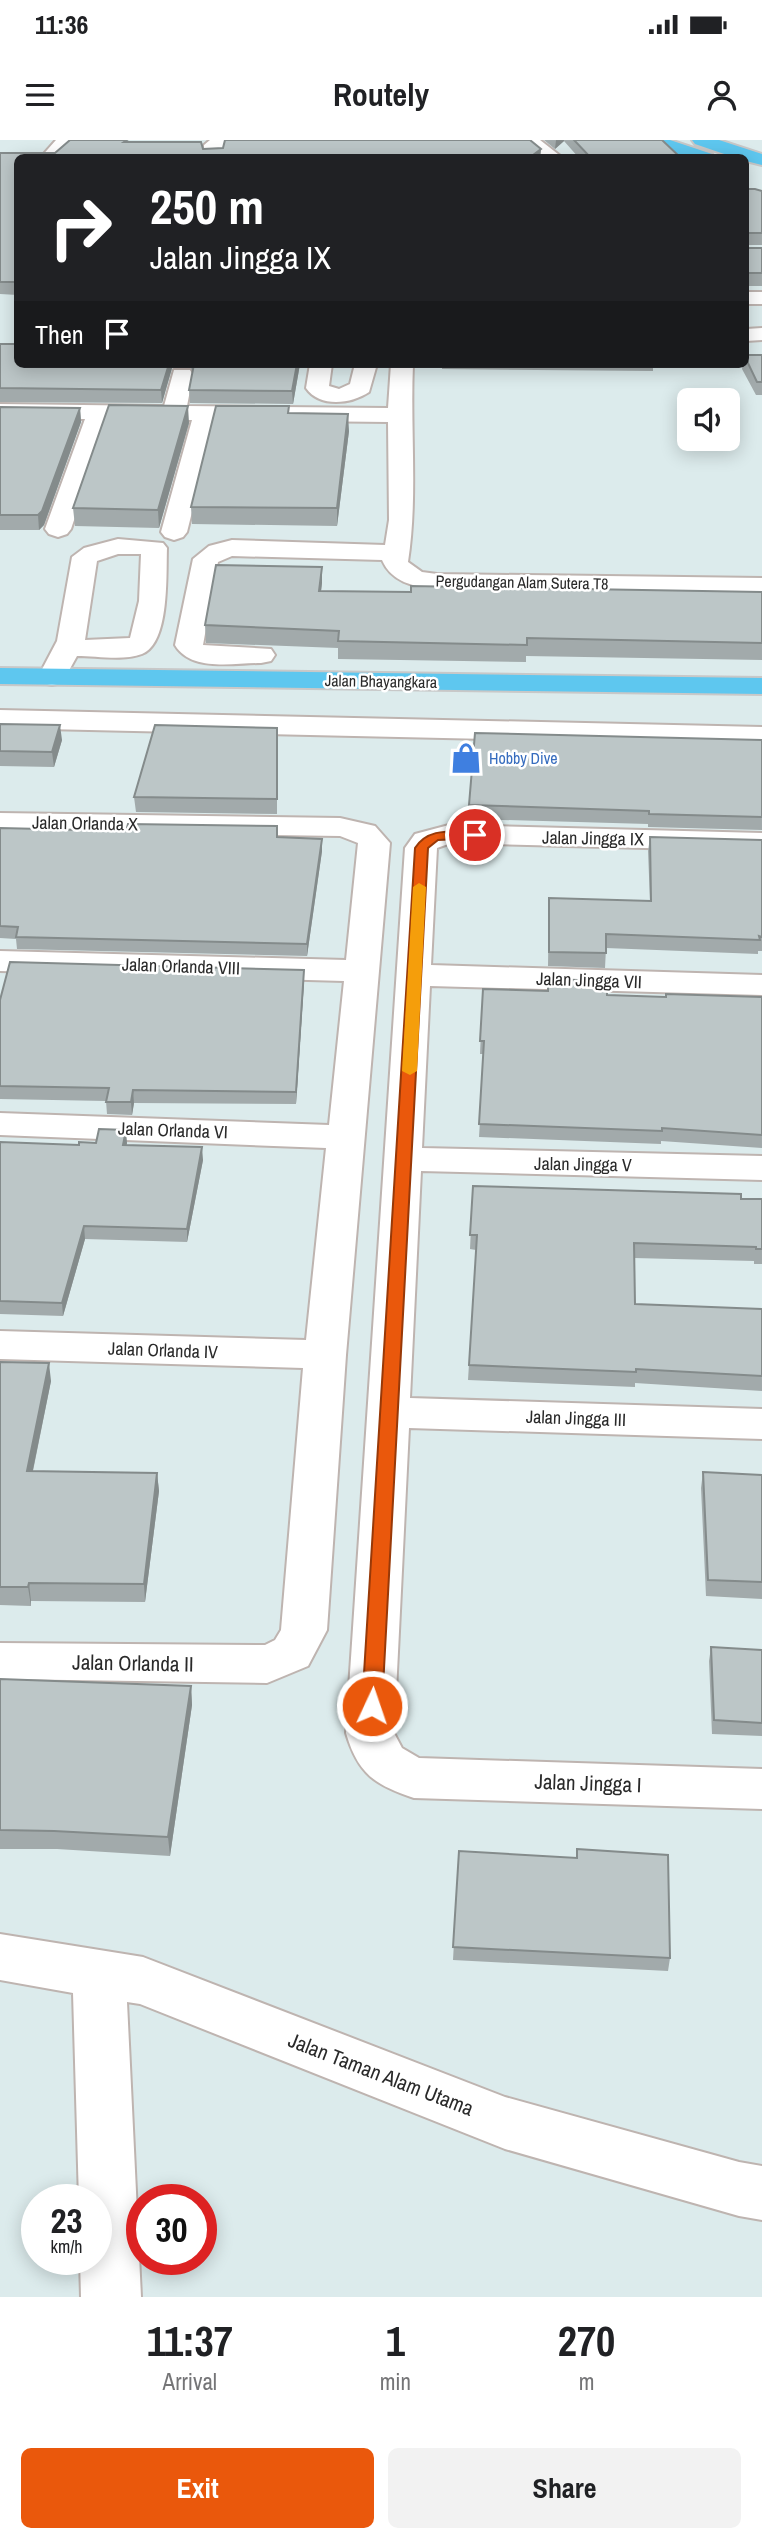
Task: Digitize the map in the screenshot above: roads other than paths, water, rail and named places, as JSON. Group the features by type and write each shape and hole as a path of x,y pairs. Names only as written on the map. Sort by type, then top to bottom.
{"main road":[{"path":"653,140 694,154"},
{"path":"701,140 744,154"},
{"name":"Jalan Bhayangkara","path":"0,676 762,687"},
{"name":"Jalan Bhayangkara","path":"0,690 762,699"}],"street":[{"path":"53,154 66,140"},
{"path":"213,154 213,145 220,142 360,140"},
{"path":"528,140 548,154"},
{"path":"320,368 317,388 323,393 338,396 353,393 361,387 365,368"},
{"path":"261,655 198,654 191,650 189,645 206,559 218,551 232,548 396,553 402,520 402,368"},
{"path":"174,413 182,375"},
{"path":"0,411 203,421 400,415"},
{"path":"0,427 70,426 90,417 174,413 203,421"},
{"path":"58,529 90,417"},
{"path":"174,532 203,421"},
{"path":"52,677 67,648 71,641 85,557 104,547 154,548 152,601 143,642 133,648 67,648"},
{"name":"Pergudangan Alam Sutera T8","path":"396,553 395,562 409,578 437,582 762,586"},
{"path":"110,722 115,691"},
{"path":"0,719 762,736"},
{"name":"Jalan Orlanda X","path":"0,822 340,827 363,832 371,836 374,843 363,971"},
{"name":"Jalan Jingga IX","path":"415,975 421,848 426,841 449,834 762,842"},
{"name":"Jalan Orlanda VIII","path":"0,961 363,971"},
{"path":"326,1355 363,971"},
{"path":"390,1412 415,975"},
{"name":"Jalan Jingga VII","path":"415,975 762,985"},
{"name":"Jalan Orlanda VI","path":"0,1124 347,1137"},
{"name":"Jalan Jingga V","path":"405,1159 762,1168"},
{"name":"Jalan Orlanda IV","path":"0,1345 326,1355"},
{"name":"Jalan Orlanda II","path":"0,1661 267,1664 286,1658 298,1648 304,1630 326,1355"},
{"name":"Jalan Jingga III","path":"390,1412 762,1424"},
{"name":"Jalan Jingga I","path":"390,1412 370,1733 375,1752 384,1764 415,1778 762,1789"},
{"name":"Jalan Taman Alam Utama","path":"0,1957 143,1981 505,2123 739,2189 762,2193"},
{"path":"99,1973 111,2297"}],"place":[{"name":"Hobby Dive","path":"466,758"}]}
